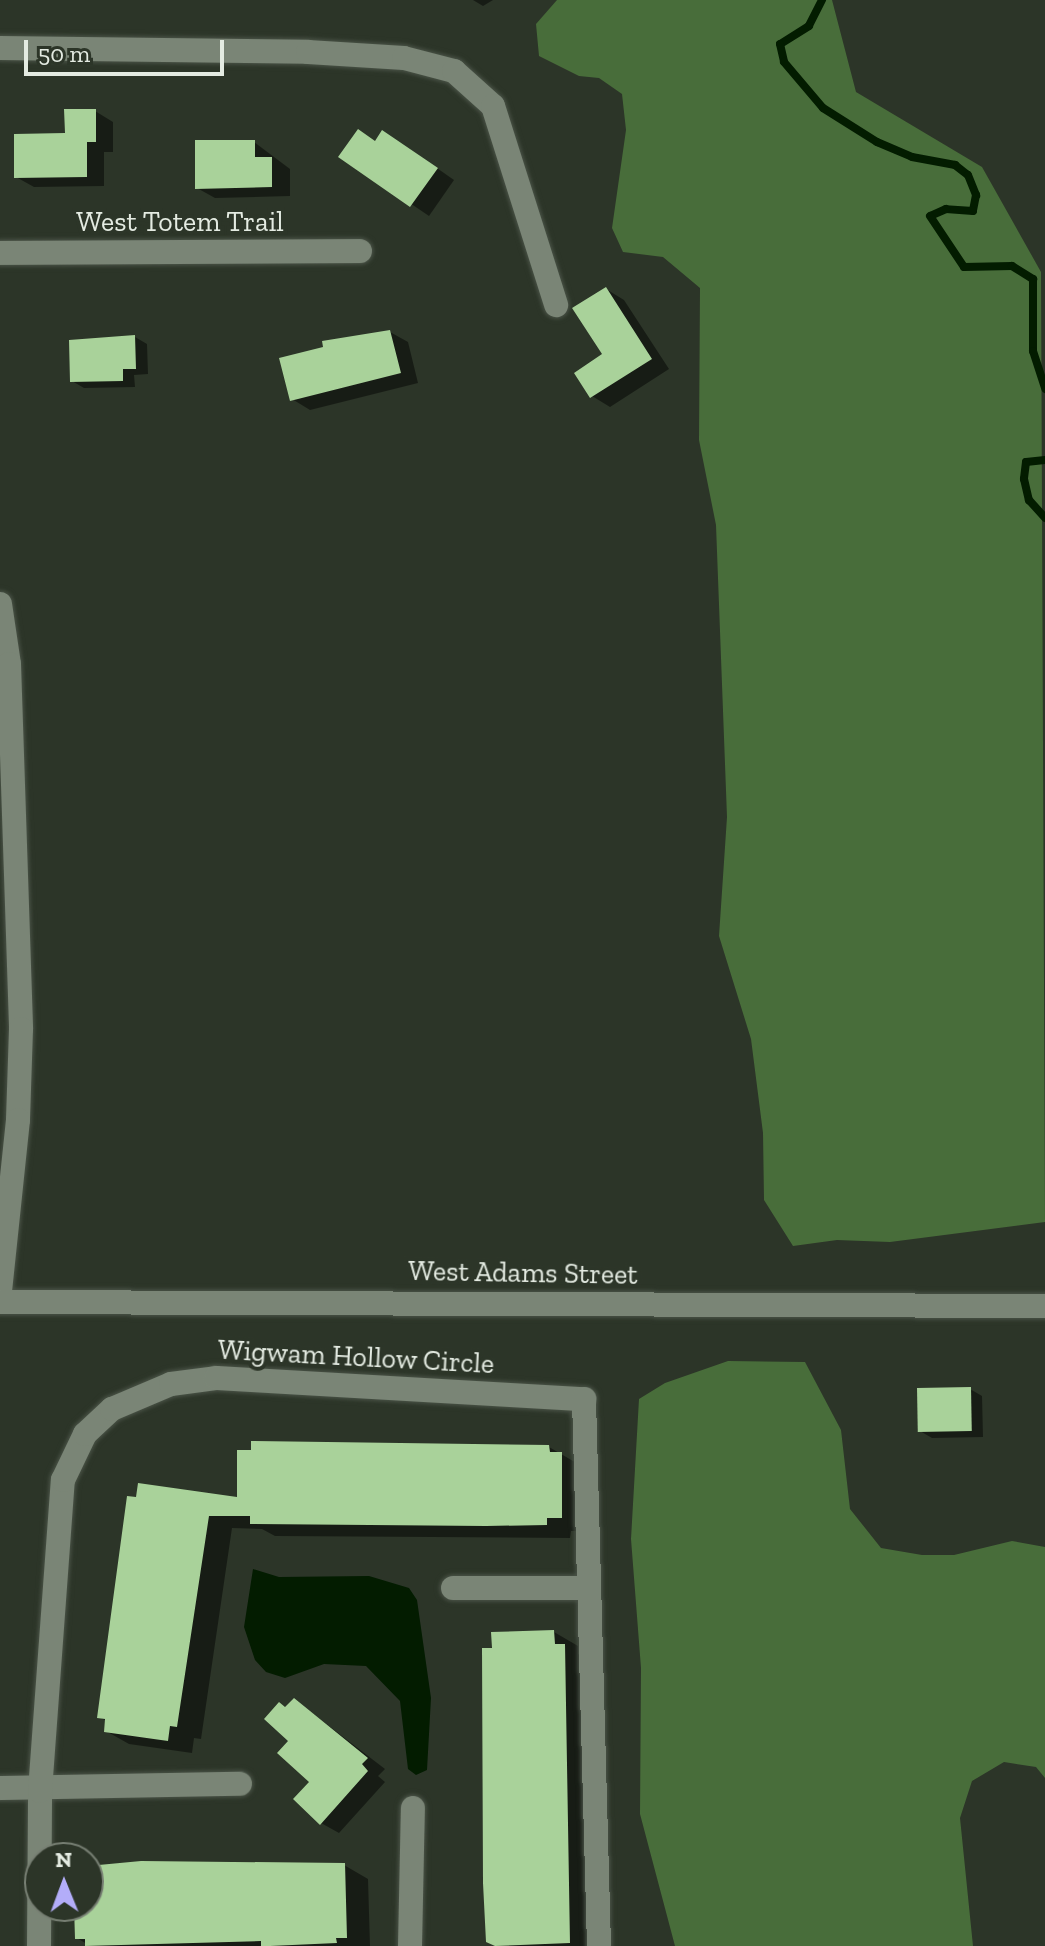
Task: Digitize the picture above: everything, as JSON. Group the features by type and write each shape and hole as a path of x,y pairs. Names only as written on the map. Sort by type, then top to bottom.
{"street":[{"path":"0,48 308,52 404,58 454,71 493,106 556,305"},
{"name":"West Totem Trail","path":"0,253 360,251"},
{"path":"0,604 9,664 21,1029 18,1120 0,1291"},
{"name":"West Adams Street","path":"0,1302 1045,1306"},
{"name":"Wigwam Hollow Circle","path":"39,1946 40,1791 63,1480 85,1434 112,1409 171,1384 216,1378 584,1399 599,1946"},
{"path":"453,1588 589,1588"},
{"path":"0,1788 40,1791 240,1784"},
{"path":"410,1946 413,1808"}],"green space":[{"path":"557,0 832,0 856,92 982,167 1041,272 1045,1222 890,1242 837,1240 793,1246 764,1200 763,1133 751,1039 719,936 727,817 716,525 699,440 700,288 663,257 623,252 612,228 626,130 622,94 599,78 579,76 539,56 536,24"},
{"path":"728,1361 805,1362 841,1430 850,1509 881,1548 922,1555 954,1555 1012,1541 1045,1547 1045,1778 1036,1767 1004,1762 972,1781 960,1818 973,1946 675,1946 640,1814 641,1668 631,1539 639,1399 665,1383"}],"shaded area":[{"path":"253,1569 279,1577 369,1576 409,1588 417,1600 431,1698 427,1770 416,1775 408,1769 400,1701 366,1666 324,1664 285,1678 266,1672 255,1660 244,1627"}],"building":[{"path":"64,109 96,109 96,142 87,142 87,177 14,178 14,134 65,133"},
{"path":"358,129 375,141 382,130 438,168 410,207 338,157"},
{"path":"195,140 255,140 255,157 272,157 272,187 195,189"},
{"path":"606,287 652,359 590,398 574,373 602,354 572,308"},
{"path":"390,330 401,373 290,401 279,358 323,347 322,341"},
{"path":"135,335 136,369 123,369 123,381 70,382 69,340"},
{"path":"971,1387 972,1431 918,1432 917,1388"},
{"path":"251,1441 549,1445 550,1452 562,1452 562,1518 547,1518 547,1525 486,1526 250,1524 250,1516 209,1516 177,1727 170,1726 168,1741 104,1732 105,1719 97,1718 127,1496 136,1497 138,1483 237,1497 237,1450 251,1450"},
{"path":"554,1630 555,1644 565,1644 570,1943 495,1946 486,1942 483,1883 482,1648 492,1648 491,1632"},
{"path":"294,1698 368,1758 362,1764 368,1771 320,1825 293,1799 309,1782 277,1753 288,1741 264,1719 279,1702 285,1707"},
{"path":"141,1861 345,1863 347,1938 336,1938 337,1943 270,1946 261,1946 261,1941 85,1946 85,1939 75,1939 74,1922 104,1922 104,1864"}],"waterway":[{"path":"822,0 809,26 780,44 784,62 823,108 877,142 912,157 955,165 968,175 976,195 973,211 946,209 930,216 964,267 1012,266 1033,279 1033,351 1045,389"},
{"path":"1045,460 1026,462 1024,479 1029,500 1045,518"}]}
